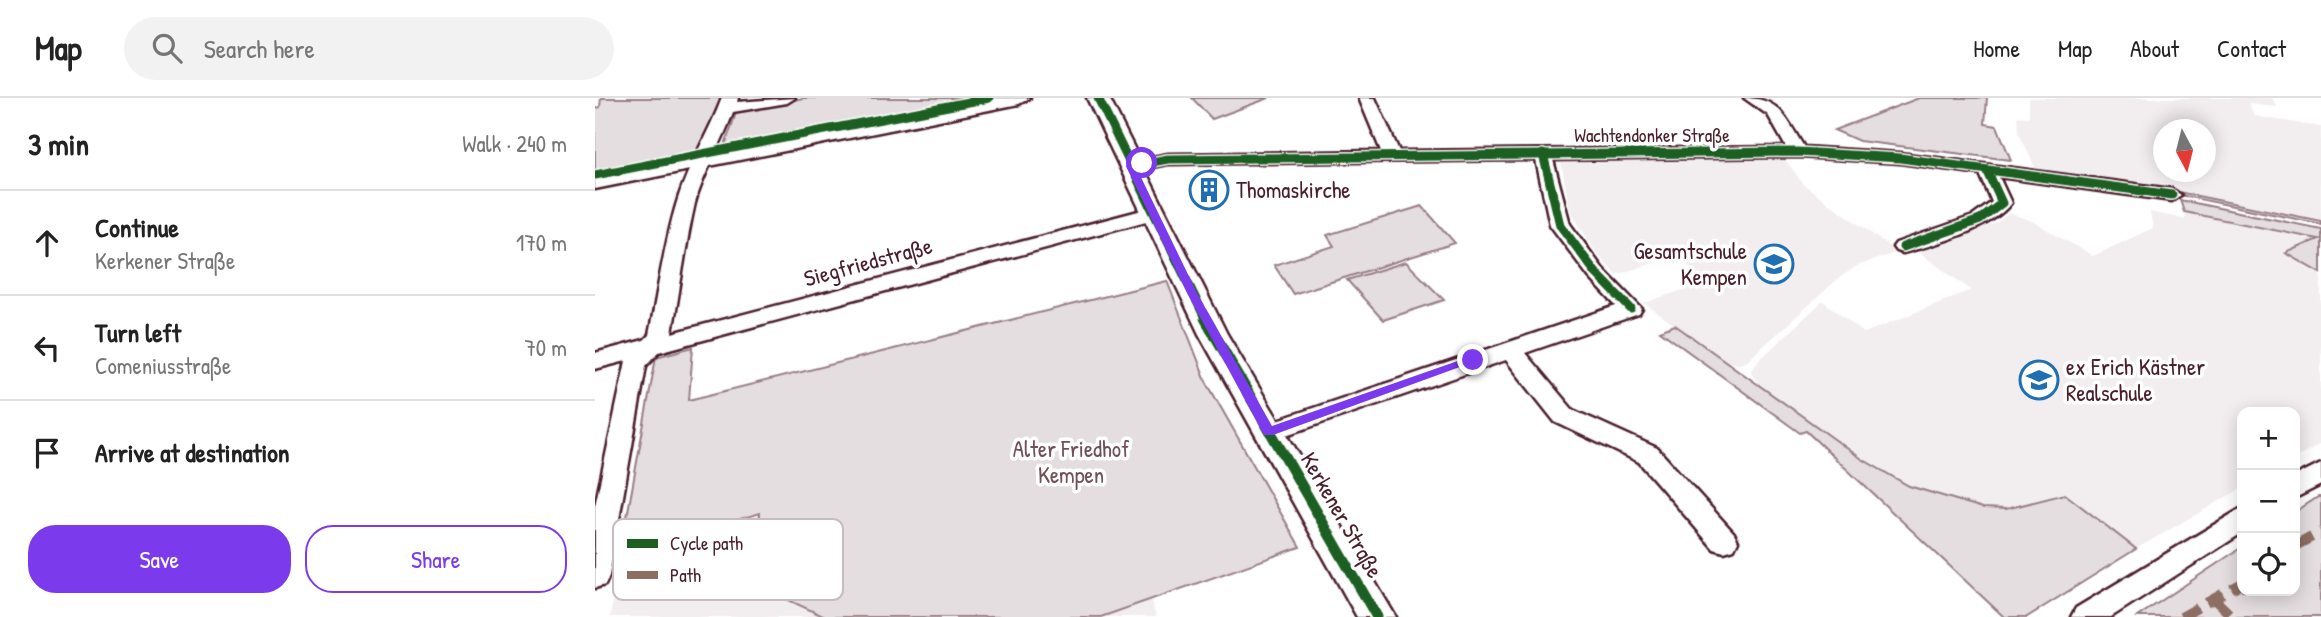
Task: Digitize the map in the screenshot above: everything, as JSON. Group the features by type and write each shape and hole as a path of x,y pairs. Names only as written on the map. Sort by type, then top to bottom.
{"main road":[{"path":"595,182 1019,98"},
{"name":"Kerkener Straße","path":"1098,98 1192,293 1377,617"}],"street":[{"path":"595,576 635,364 652,346 663,327 681,222 700,163 715,139 728,104 787,98"},
{"path":"1367,98 1392,156"},
{"path":"1752,98 1774,112 1798,152"},
{"name":"Wachtendonker Straße","path":"1131,166 1168,159 1798,152 1900,158 2172,195"},
{"path":"1269,432 1509,348 1630,309 1596,273 1560,225 1543,154"},
{"path":"1903,247 1980,220 2002,203 1987,170"},
{"name":"Siegfriedstraße","path":"595,361 1154,213"},
{"path":"1509,348 1564,416 1648,455 1724,541"},
{"path":"2300,485 2321,473"},
{"path":"2086,617 2237,522"}],"shaded area":[{"path":"2029,98 2272,98 2277,107 2249,104 2254,116 2321,127 2321,221 2178,192 2035,168 2019,132 2018,116 2029,117"},
{"name":"Gesamtschule Kempen","path":"1785,159 1803,184 1897,252 1857,266 1839,278 1747,361 1736,364 1723,360 1644,303 1704,283 1679,255 1616,275 1596,253 1570,209 1561,163"},
{"name":"ex Erich Kästner Realschule","path":"2150,212 2185,219 2184,212 2321,240 2321,443 2300,455 2300,407 2237,407 2237,491 2136,549 2065,494 2006,509 1983,508 1909,486 1862,459 1761,387 1751,373 1755,364 1823,301 1864,333 1971,290 1917,251 1996,223 2009,213 2032,221 2093,256 2153,228"},
{"path":"760,512 760,519 737,519"},
{"path":"613,599 788,600 825,617 610,617"},
{"path":"1151,599 1156,617 1101,617"}],"green space":[{"path":"601,98 722,98 701,151 695,158 595,179 595,109 600,107"},
{"path":"804,98 983,98 723,151 737,110"},
{"path":"1192,98 1269,98 1212,119"},
{"path":"1919,98 1987,98 1985,124 1997,126 2011,160 1859,141 1834,130"},
{"path":"2178,192 2321,221 2321,224 2179,195"},
{"path":"2180,200 2321,229 2321,273 2286,253 2318,239 2184,212"},
{"path":"1422,206 1455,243 1293,294 1274,265 1334,246 1327,235"},
{"path":"1406,262 1444,300 1383,320 1347,280"},
{"name":"Alter Friedhof Kempen","path":"1167,281 1207,383 1300,547 1101,617 825,617 788,600 843,600 843,519 760,519 760,513 740,519 627,519 656,357 693,347 689,400"},
{"path":"1675,325 1862,459 1909,486 1983,508 2006,509 2065,494 2136,549 2027,617 2004,617 1806,431 1800,433 1660,331"},
{"path":"2321,497 2321,617 2137,617 2237,550 2237,596 2300,596 2300,509"}],"marked path":[{"path":"2300,543 2321,532"},
{"path":"2181,617 2237,586"},
{"path":"2215,600 2233,617"}],"cycle path":[{"path":"595,175 989,98"},
{"path":"1098,98 1213,334 1377,617"},
{"path":"1131,166 1168,159 1798,152 1900,158 2172,195"},
{"path":"1543,154 1560,225 1596,273 1631,309"},
{"path":"1903,247 1980,220 2002,203 1987,170"}],"place":[{"name":"Thomaskirche","path":"1209,190"},
{"name":"Gesamtschule Kempen","path":"1774,264"},
{"name":"ex Erich Kästner Realschule","path":"2039,380"}],"route":[{"path":"1142,163 1131,166 1167,244 1213,334 1269,432 1473,360"}]}
